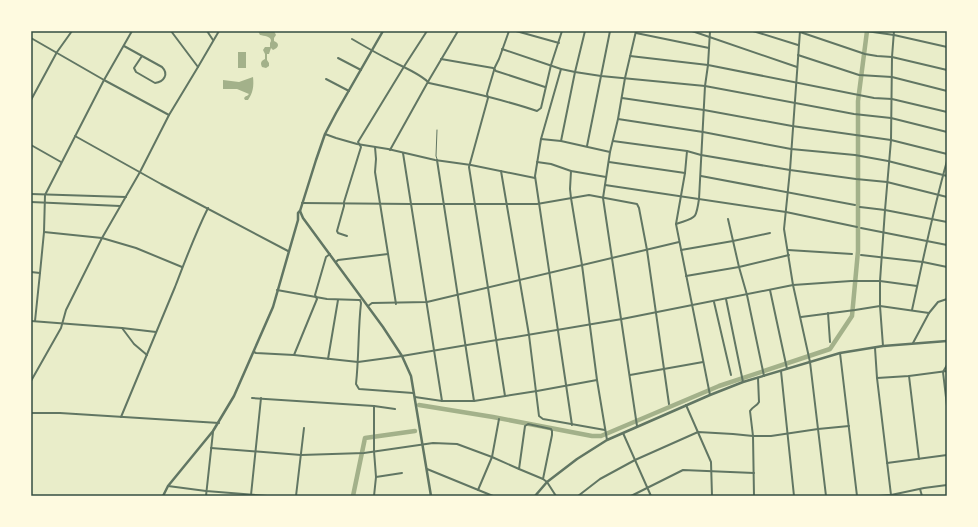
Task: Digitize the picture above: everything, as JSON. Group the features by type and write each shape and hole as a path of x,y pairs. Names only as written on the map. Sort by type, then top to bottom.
{"street":[{"path":"31,100 57,52 72,31"},
{"path":"35,321 44,232 45,195 104,80 132,31"},
{"path":"171,31 198,67"},
{"path":"207,31 213,40"},
{"path":"31,381 61,328 66,310 102,238 140,172 169,115 218,31"},
{"path":"162,496 168,486 213,431 234,396 273,307 298,220 298,213 300,211 325,134 383,31"},
{"path":"347,236 337,231 361,147 358,142 427,31"},
{"path":"390,150 428,81 458,31"},
{"path":"505,396 469,165 494,70 509,31"},
{"path":"516,31 559,43"},
{"path":"352,39 430,83 488,96 537,111 541,108 545,87 562,31"},
{"path":"561,141 585,31"},
{"path":"587,146 610,31"},
{"path":"692,31 797,67"},
{"path":"676,224 693,218 697,213 710,31"},
{"path":"753,31 798,45"},
{"path":"826,496 810,360 793,285 784,229 790,170 800,31 865,54 892,57 947,70"},
{"path":"867,31 894,35 947,47"},
{"path":"882,346 880,281 890,140 894,31"},
{"path":"637,425 603,198 608,162 636,32 709,48"},
{"path":"31,38 169,115"},
{"path":"124,46 162,67 166,73 161,81 155,82 136,72 134,68 142,56"},
{"path":"502,49 561,69 575,72 705,86 854,114 891,118 947,132"},
{"path":"798,55 859,76 892,77 947,91"},
{"path":"630,56 708,65 860,96 892,99 947,112"},
{"path":"338,58 361,70"},
{"path":"441,59 493,68 496,72 545,87"},
{"path":"561,69 541,138 535,178 572,425"},
{"path":"326,79 349,91"},
{"path":"622,98 704,110 792,126 890,140 947,154"},
{"path":"618,119 703,132 791,149 855,155 888,161 947,176"},
{"path":"325,134 347,142 535,178"},
{"path":"76,136 288,251"},
{"path":"541,138 587,146 610,152"},
{"path":"613,141 687,151 701,155 790,170 887,182 947,197"},
{"path":"31,146 61,162"},
{"path":"375,147 376,159 374,172 396,304"},
{"path":"687,151 676,224 710,394"},
{"path":"403,153 442,401"},
{"path":"437,160 474,401"},
{"path":"912,310 932,219 947,161"},
{"path":"537,162 606,177"},
{"path":"608,162 684,174"},
{"path":"570,170 571,198 582,265 606,438"},
{"path":"501,171 530,335 539,416 543,420 605,432"},
{"path":"700,176 855,205"},
{"path":"604,185 786,212 857,227"},
{"path":"31,194 126,197"},
{"path":"302,203 507,204 539,203 589,195 635,204 638,206 647,250 669,404"},
{"path":"31,202 120,206"},
{"path":"860,207 947,222"},
{"path":"120,417 208,208"},
{"path":"300,211 303,218 336,262 361,299 368,306 402,356 411,376 427,469 430,496"},
{"path":"298,220 303,218"},
{"path":"728,219 747,295 763,374"},
{"path":"861,228 947,245"},
{"path":"44,232 102,238 136,248 182,267"},
{"path":"681,250 733,242 770,233"},
{"path":"368,306 372,303 396,304 427,302 679,242"},
{"path":"788,250 852,254"},
{"path":"294,355 317,299 315,295 326,257 330,254"},
{"path":"336,262 338,260 388,254"},
{"path":"861,254 923,262 947,267"},
{"path":"686,276 739,267 789,255"},
{"path":"31,272 40,273"},
{"path":"254,352 358,362 622,320 793,285 851,281 880,281 917,286"},
{"path":"278,290 338,300 361,299"},
{"path":"770,290 787,367"},
{"path":"361,299 358,329 357,387 360,389 414,393"},
{"path":"726,299 742,380"},
{"path":"912,344 929,313 938,302 947,299"},
{"path":"328,359 338,300"},
{"path":"714,301 731,375"},
{"path":"801,317 880,306 929,313"},
{"path":"828,313 830,342"},
{"path":"31,321 156,332"},
{"path":"122,328 134,344 147,355"},
{"path":"535,496 547,482 606,438 623,433 637,425 742,380 758,378 763,374 781,371 787,367 840,353 882,346 947,341"},
{"path":"875,348 877,378 891,495"},
{"path":"840,353 857,496"},
{"path":"630,375 704,362"},
{"path":"947,366 943,372 947,406"},
{"path":"781,371 794,496"},
{"path":"877,378 947,371"},
{"path":"909,376 919,459"},
{"path":"754,496 753,436 750,410 759,402 758,378"},
{"path":"415,397 442,401 474,401 597,380"},
{"path":"252,398 374,406 395,409"},
{"path":"251,495 261,398"},
{"path":"686,405 711,462 712,496"},
{"path":"374,406 373,434 376,477 374,496"},
{"path":"31,413 60,413 219,422"},
{"path":"478,490 492,457 498,419"},
{"path":"519,469 525,426 528,424 551,429 552,435 544,479"},
{"path":"578,496 600,479 634,460 698,432 771,436 849,426"},
{"path":"296,496 304,428"},
{"path":"206,496 213,431"},
{"path":"623,433 651,496"},
{"path":"211,448 301,455 358,453 422,444 456,444 492,457 544,479 556,496"},
{"path":"887,463 947,455"},
{"path":"427,469 493,496"},
{"path":"631,496 683,470 754,473"},
{"path":"376,477 402,473"},
{"path":"168,486 268,496"},
{"path":"879,496 947,486"},
{"path":"920,489 922,496"}],"lane":[{"path":"437,130 437,160"}],"shaded area":[{"path":"258,31 274,31 276,35 274,41 278,46 273,50 271,48 269,54 267,54 269,66 266,68 262,67 261,64 265,59 263,50 265,47 270,47 271,39 267,36 260,35"},
{"path":"238,52 246,52 246,68 238,68"},
{"path":"253,77 253,89 248,100 245,100 244,98 249,94 237,89 223,89 223,80 239,82"}],"waterway":[{"path":"419,405 493,417 592,436 601,436 719,386 830,349 852,316 858,251 858,101 867,31"},
{"path":"353,496 365,438 415,431"}]}
